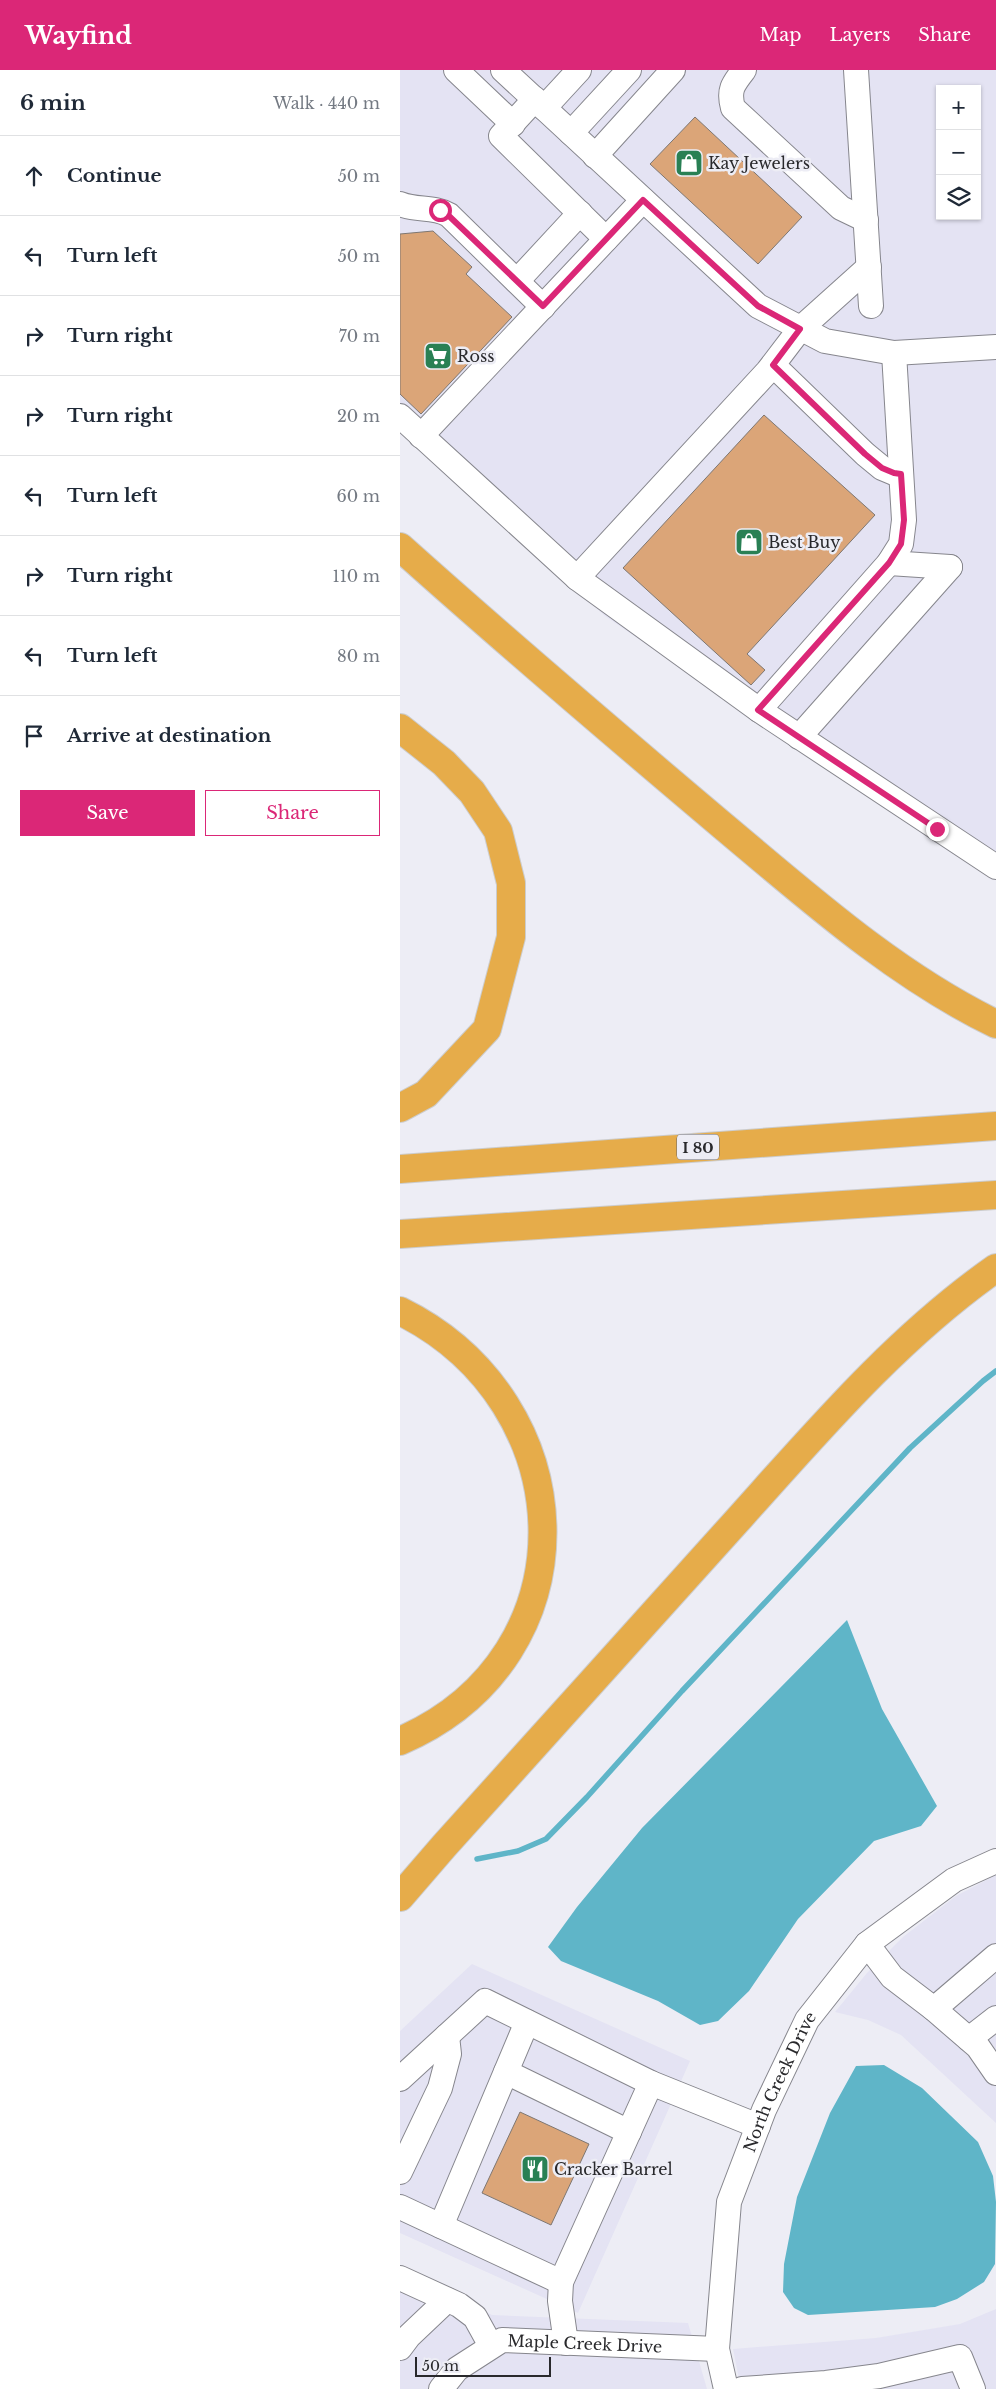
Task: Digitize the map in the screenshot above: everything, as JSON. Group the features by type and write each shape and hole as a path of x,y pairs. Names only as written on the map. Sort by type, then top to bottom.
{"highway":[{"path":"400,547 582,707 778,872 927,987 996,1024"},
{"path":"400,728 444,763 472,792 498,830 511,883 511,937 487,1029 426,1094 400,1108"},
{"name":"I 80","path":"400,1169 996,1126"},
{"path":"400,1234 996,1195"},
{"path":"400,1897 833,1415 920,1327 956,1295 996,1268"},
{"path":"400,1311 435,1332 472,1363 504,1403 526,1447 537,1481 542,1508 544,1539 535,1597 524,1625 504,1658 486,1682 466,1701 423,1732 400,1741"}],"street":[{"path":"456,70 513,124"},
{"path":"572,133 629,70"},
{"path":"595,156 673,70"},
{"path":"744,70 734,82 730,95 733,108 841,208 866,220"},
{"path":"856,70 871,306"},
{"path":"505,71 758,306 825,341 894,353 996,347"},
{"path":"575,71 501,136 606,239"},
{"path":"421,436 643,200"},
{"path":"400,204 408,207 440,210 449,216 543,306"},
{"path":"517,282 580,213"},
{"path":"577,578 773,365 800,329 869,267"},
{"path":"758,710 889,563 901,544 904,520 894,353"},
{"path":"773,365 865,454 882,468 901,474"},
{"path":"400,416 577,578 758,710 996,867"},
{"path":"799,737 950,567 889,563"},
{"name":"North Creek Drive","path":"726,2389 718,2349 729,2202 758,2126 807,2020 866,1944 954,1880 996,1861"},
{"path":"866,1944 892,1977 978,2046 996,2073"},
{"path":"934,2009 996,1956"},
{"path":"400,2079 485,2001 651,2083 758,2126"},
{"path":"969,2038 996,2018"},
{"path":"441,2226 527,2022"},
{"path":"400,2172 440,2088 449,2054 447,2036"},
{"path":"506,2072 629,2132"},
{"path":"566,2343 560,2301 561,2282 651,2083"},
{"path":"400,2207 561,2282"},
{"path":"400,2278 447,2300 476,2317 491,2346"},
{"path":"400,2348 409,2336 447,2300"},
{"name":"Maple Creek Drive","path":"441,2389 456,2369 502,2340 718,2349"},
{"path":"742,2389 804,2387 879,2376 960,2357 973,2389"}],"shaded area":[{"path":"400,70 996,70 996,878 977,869 605,616 400,428"},
{"path":"996,1875 996,2123 901,2035 868,2020 835,2012 867,1973 903,1937 956,1896"},
{"path":"472,1964 690,2061 578,2313 400,2233 400,2031"},
{"path":"400,2268 492,2315 688,2323 707,2389 400,2389"},
{"path":"996,2309 996,2389 741,2389 733,2349 876,2338 960,2324"}],"water":[{"path":"847,1620 882,1709 937,1806 921,1826 874,1841 798,1919 749,1991 718,2021 700,2025 658,2001 561,1961 548,1947 577,1907 642,1828"},
{"path":"884,2065 922,2088 978,2142 993,2176 996,2202 995,2264 984,2282 957,2299 935,2307 808,2315 794,2308 783,2292 784,2264 797,2197 830,2113 856,2066"}],"building":[{"path":"695,117 802,217 758,264 650,164"},
{"name":"Ross","path":"433,231 472,267 466,274 512,317 421,414 400,394 400,234"},
{"name":"Best Buy","path":"764,415 875,515 747,654 765,670 751,685 623,568"},
{"name":"Cracker Barrel","path":"520,2112 589,2144 551,2225 482,2193"}],"waterway":[{"path":"477,1859 518,1851 546,1839 910,1448 996,1371"}],"place":[{"name":"Kay Jewelers","path":"689,163"},
{"name":"Ross","path":"438,356"},
{"name":"Best Buy","path":"749,542"},
{"name":"Cracker Barrel","path":"535,2169"}],"route":[{"path":"440,210 449,216 543,306 643,200 758,306 800,329 773,365 865,454 882,468 901,474 904,520 901,544 889,563 758,710 937,829"}]}
